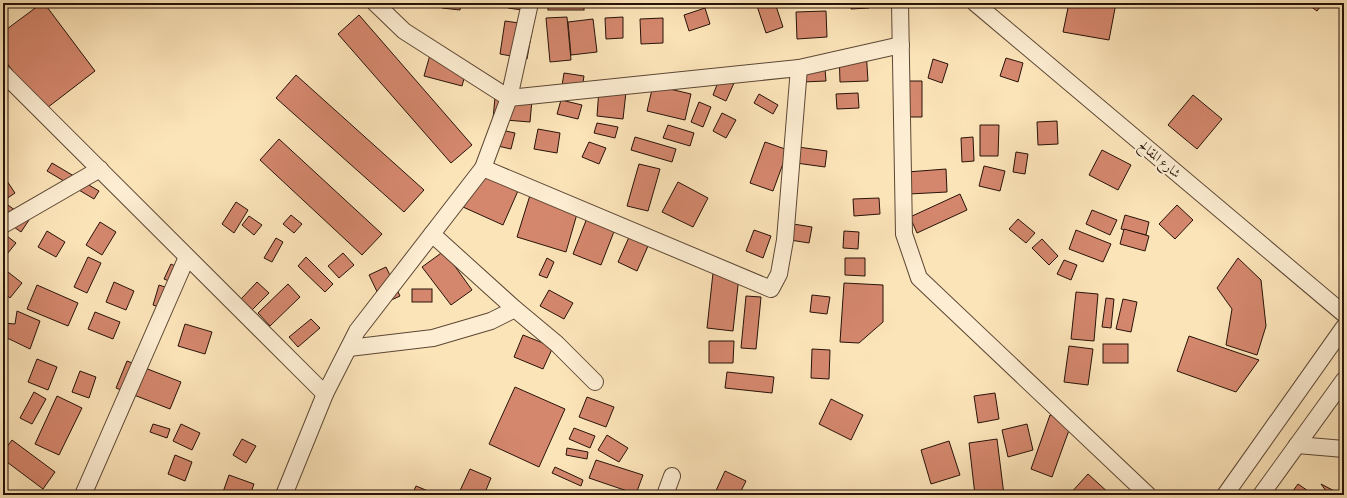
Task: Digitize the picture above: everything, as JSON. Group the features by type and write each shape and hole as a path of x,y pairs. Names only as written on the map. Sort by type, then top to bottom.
{"street":[{"path":"374,3 404,31 509,98 799,68 901,45"},
{"path":"284,495 325,394 357,331 483,168 509,98 530,3"},
{"path":"900,3 904,234 919,278 1148,495"},
{"name":"شارع المقالح","path":"975,3 1344,314"},
{"path":"483,168 771,289 779,274 786,240 799,68"},
{"path":"3,73 325,394"},
{"path":"3,225 100,169"},
{"path":"432,234 515,310 557,344 595,382"},
{"path":"83,495 187,257"},
{"path":"349,348 433,338 491,321 515,310"},
{"path":"1225,495 1344,327"},
{"path":"1261,495 1344,380"},
{"path":"1297,446 1344,449"},
{"path":"665,495 672,476"}],"building":[{"path":"44,3 95,71 43,111 3,58 3,32"},
{"path":"443,3 461,3 460,10 442,8"},
{"path":"508,3 537,3 536,12 508,8"},
{"path":"548,3 584,3 584,10 548,10"},
{"path":"648,3 663,3 663,6 648,7"},
{"path":"756,3 775,3 783,27 766,33"},
{"path":"851,3 869,3 869,8 851,9"},
{"path":"1069,3 1116,3 1109,40 1063,32"},
{"path":"1306,3 1323,3 1317,11"},
{"path":"705,8 710,24 689,31 684,15"},
{"path":"826,11 827,37 797,39 796,12"},
{"path":"359,15 472,145 451,163 338,34"},
{"path":"567,17 571,60 550,62 546,18"},
{"path":"623,17 623,38 606,39 605,18"},
{"path":"663,18 663,43 641,44 640,19"},
{"path":"593,19 597,52 571,55 568,22"},
{"path":"505,21 533,25 527,59 500,54"},
{"path":"866,50 868,81 840,82 839,51"},
{"path":"430,55 468,64 462,86 424,76"},
{"path":"1006,58 1023,63 1018,82 1000,76"},
{"path":"933,59 948,64 942,83 928,78"},
{"path":"825,69 826,81 803,82 802,71"},
{"path":"564,73 584,76 581,95 561,92"},
{"path":"296,75 424,190 404,212 276,98"},
{"path":"720,77 734,83 726,101 713,95"},
{"path":"902,81 922,81 922,117 903,117"},
{"path":"653,85 691,94 685,120 647,111"},
{"path":"599,89 626,92 623,119 597,116"},
{"path":"858,93 859,108 837,109 836,94"},
{"path":"759,94 778,105 773,114 754,103"},
{"path":"1193,95 1222,119 1197,149 1168,125"},
{"path":"495,97 532,100 530,122 493,119"},
{"path":"561,100 582,105 578,119 557,114"},
{"path":"699,102 711,107 703,127 691,122"},
{"path":"722,113 736,120 726,138 713,131"},
{"path":"1057,121 1058,144 1038,145 1037,122"},
{"path":"597,123 618,127 615,138 594,133"},
{"path":"668,125 694,133 690,146 663,138"},
{"path":"980,125 999,125 998,156 980,156"},
{"path":"492,128 515,133 511,149 489,144"},
{"path":"538,129 560,133 557,153 534,149"},
{"path":"635,137 676,149 672,162 631,150"},
{"path":"973,137 974,161 962,162 961,138"},
{"path":"279,139 382,234 362,255 260,160"},
{"path":"589,142 606,148 599,164 582,157"},
{"path":"765,142 788,150 773,191 750,183"},
{"path":"798,147 827,151 825,167 796,163"},
{"path":"1102,150 1131,165 1118,190 1089,175"},
{"path":"1016,152 1028,154 1025,174 1013,172"},
{"path":"52,163 99,191 94,199 47,171"},
{"path":"639,164 660,169 648,211 627,206"},
{"path":"481,166 521,184 503,225 463,207"},
{"path":"984,166 1005,171 1000,191 979,186"},
{"path":"946,169 947,192 909,194 907,172"},
{"path":"3,175 15,193 3,201"},
{"path":"678,182 708,198 693,227 662,212"},
{"path":"531,192 579,207 566,252 517,237"},
{"path":"960,194 967,210 917,233 910,217"},
{"path":"879,198 880,214 854,216 853,199"},
{"path":"236,202 248,210 234,233 222,224"},
{"path":"5,203 29,220 21,232 3,219 3,205"},
{"path":"1177,205 1193,220 1175,239 1159,224"},
{"path":"1092,210 1117,220 1110,235 1086,224"},
{"path":"291,215 302,224 294,233 283,224"},
{"path":"1125,215 1149,222 1146,235 1121,229"},
{"path":"249,216 262,225 254,235 242,225"},
{"path":"587,218 615,229 601,265 573,254"},
{"path":"1018,219 1035,233 1026,243 1009,229"},
{"path":"100,222 116,232 102,255 86,245"},
{"path":"787,223 812,227 809,243 784,239"},
{"path":"1124,229 1149,236 1145,251 1120,244"},
{"path":"754,230 771,236 763,258 746,251"},
{"path":"1076,230 1111,244 1103,262 1069,249"},
{"path":"47,231 65,242 56,257 38,247"},
{"path":"844,231 859,232 858,249 843,248"},
{"path":"3,233 16,243 3,259"},
{"path":"629,237 648,246 637,271 618,262"},
{"path":"276,238 283,242 272,262 264,258"},
{"path":"1042,239 1058,256 1049,265 1032,248"},
{"path":"444,251 472,290 451,305 422,267"},
{"path":"343,253 354,265 339,278 328,266"},
{"path":"88,257 101,263 87,293 74,287"},
{"path":"306,257 333,284 325,292 298,266"},
{"path":"547,258 554,262 547,278 539,275"},
{"path":"845,258 865,258 865,276 845,275"},
{"path":"1238,258 1261,280 1266,326 1257,355 1226,345 1232,309 1217,288"},
{"path":"1064,260 1077,265 1071,280 1057,274"},
{"path":"171,264 183,270 176,284 164,279"},
{"path":"386,267 400,296 383,304 369,275"},
{"path":"8,272 22,283 10,298 3,292 3,278"},
{"path":"713,273 739,276 733,331 707,328"},
{"path":"114,282 134,291 126,310 106,302"},
{"path":"257,282 269,293 252,310 241,299"},
{"path":"844,283 883,285 883,322 859,343 840,342"},
{"path":"288,284 300,297 270,326 258,313"},
{"path":"37,285 78,303 68,326 27,309"},
{"path":"159,285 168,288 162,308 153,305"},
{"path":"412,289 432,289 432,302 412,302"},
{"path":"549,290 573,303 564,319 540,306"},
{"path":"1076,292 1098,294 1094,341 1071,339"},
{"path":"812,295 830,297 827,314 810,312"},
{"path":"746,296 761,297 756,349 741,348"},
{"path":"1106,298 1114,299 1111,328 1102,327"},
{"path":"1123,299 1137,302 1131,332 1116,329"},
{"path":"17,311 40,321 30,349 3,336 3,323 15,324"},
{"path":"95,312 120,322 113,339 88,329"},
{"path":"311,319 320,328 298,347 289,337"},
{"path":"185,324 212,332 205,354 178,346"},
{"path":"523,335 553,347 543,369 514,357"},
{"path":"1189,336 1259,360 1236,392 1177,371"},
{"path":"709,341 734,341 733,363 709,363"},
{"path":"1103,344 1128,344 1128,363 1103,363"},
{"path":"1069,346 1093,349 1088,385 1064,382"},
{"path":"812,349 830,350 829,379 811,378"},
{"path":"37,359 57,367 48,390 28,382"},
{"path":"127,361 181,382 170,409 116,388"},
{"path":"80,371 96,377 89,398 72,392"},
{"path":"727,372 774,377 772,393 725,388"},
{"path":"515,387 565,409 539,467 489,444"},
{"path":"34,392 46,399 32,424 20,418"},
{"path":"995,393 999,419 978,423 974,396"},
{"path":"57,396 82,408 59,455 35,444"},
{"path":"587,397 614,407 606,427 579,417"},
{"path":"831,399 863,415 851,440 819,424"},
{"path":"1050,415 1072,422 1052,477 1031,469"},
{"path":"153,424 170,429 167,438 150,432"},
{"path":"181,424 200,433 192,450 173,441"},
{"path":"1027,424 1033,450 1008,457 1002,430"},
{"path":"574,428 595,436 590,448 569,439"},
{"path":"607,435 628,448 619,462 598,450"},
{"path":"242,439 256,446 246,463 233,455"},
{"path":"997,439 1004,495 975,495 969,443"},
{"path":"12,440 55,472 43,489 3,459 3,452"},
{"path":"949,441 960,475 931,484 921,450"},
{"path":"567,448 588,452 587,459 566,455"},
{"path":"175,455 192,462 185,481 168,474"},
{"path":"596,460 643,475 636,494 589,478"},
{"path":"1344,463 1344,474 1340,473"},
{"path":"555,467 583,480 581,486 552,473"},
{"path":"470,469 491,478 484,495 458,495"},
{"path":"725,471 746,481 739,495 714,495"},
{"path":"1088,474 1111,495 1069,495"},
{"path":"229,475 254,484 250,495 222,495"},
{"path":"1298,484 1311,493 1309,495 1290,495"},
{"path":"1321,484 1342,495 1329,495"},
{"path":"416,486 433,493 432,495 412,495"}]}
